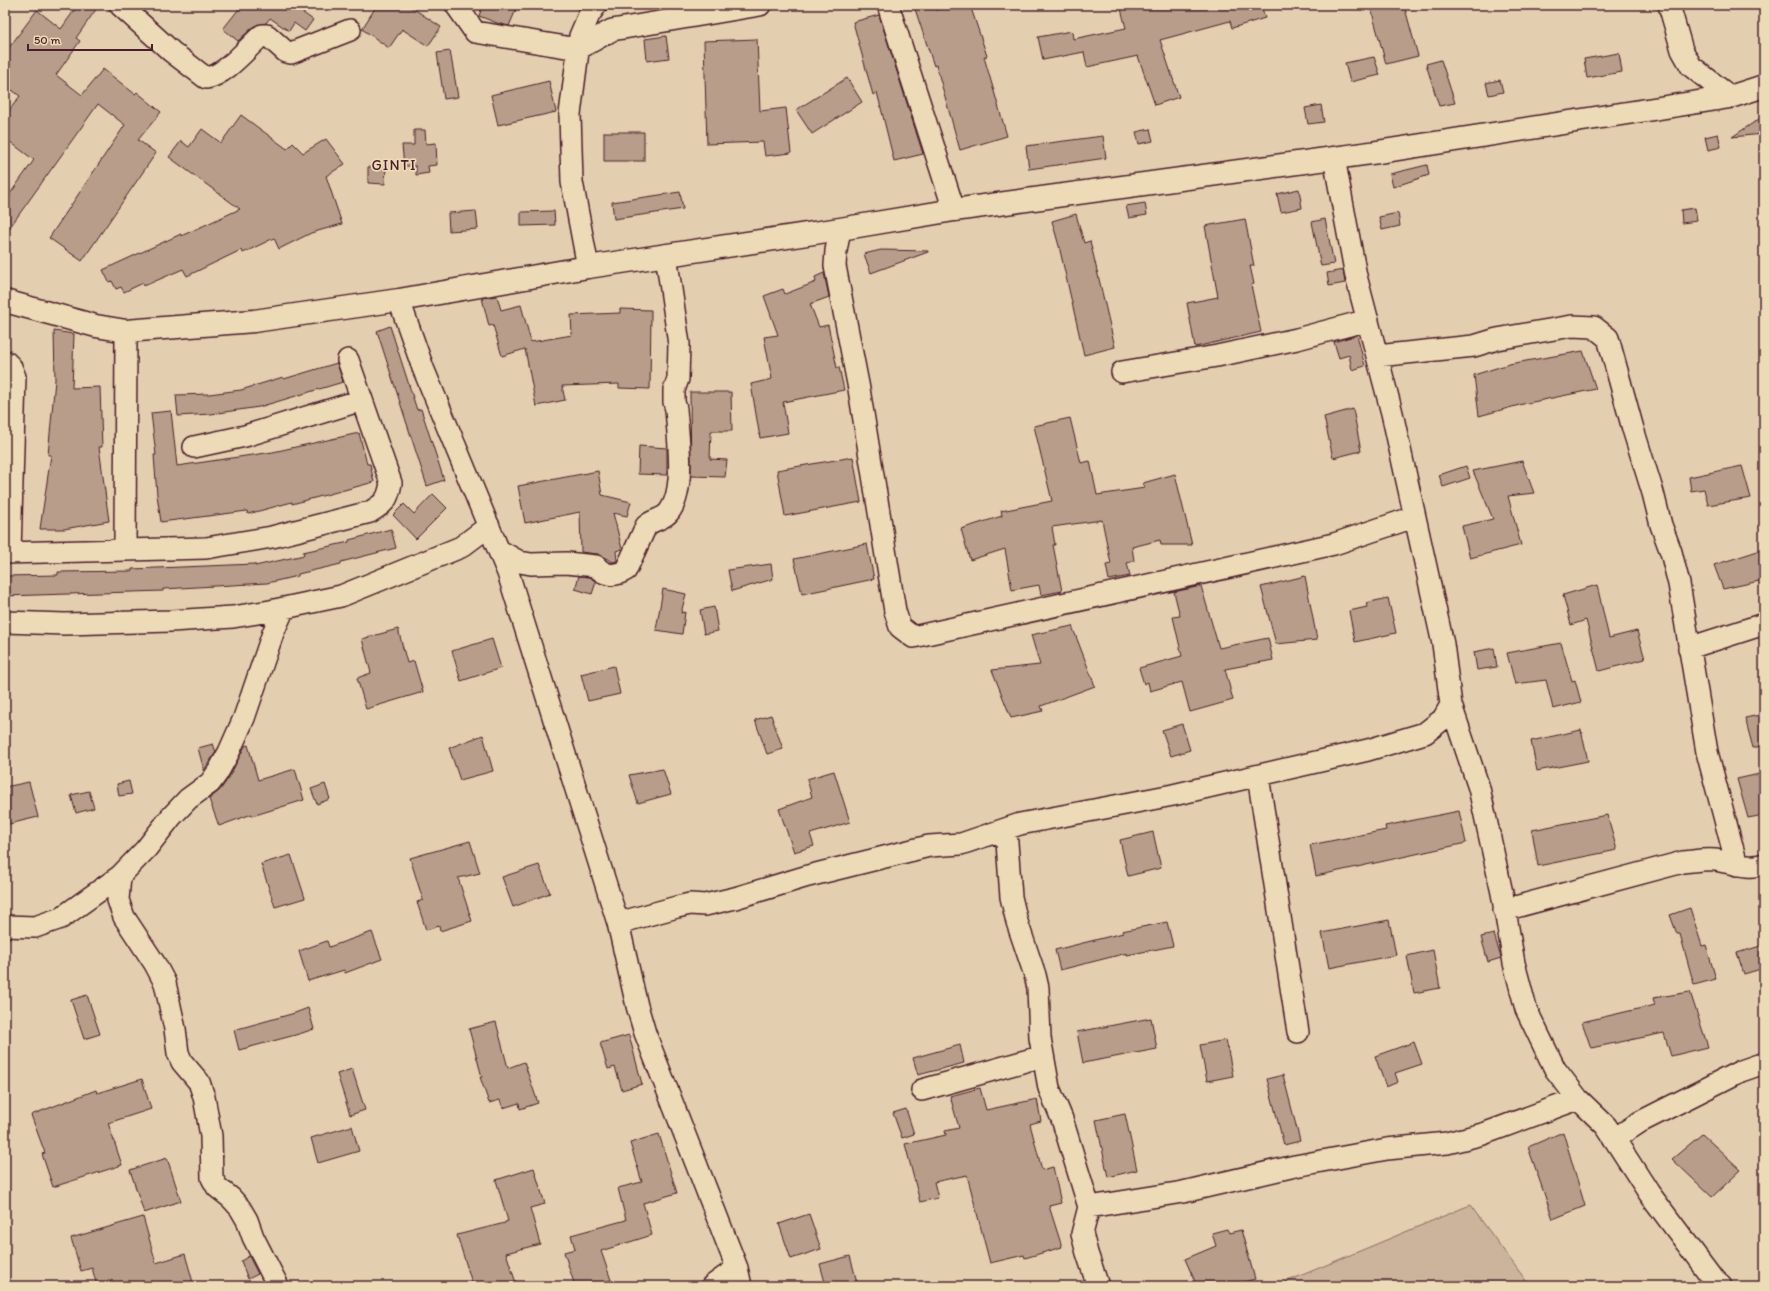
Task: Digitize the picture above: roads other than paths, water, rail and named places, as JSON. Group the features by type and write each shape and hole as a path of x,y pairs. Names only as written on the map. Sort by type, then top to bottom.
{"main road":[{"path":"5,301 96,326 126,331 254,321 399,300 666,255 954,210 1334,158 1730,96 1764,86"}],"street":[{"path":"120,5 172,52 206,78 215,75 236,60 262,35 267,35 286,52 291,53 350,30"},
{"path":"456,5 475,32 578,49 612,30 760,5"},
{"path":"888,5 954,210"},
{"path":"1670,5 1682,50 1691,66 1730,96"},
{"path":"588,268 572,182 570,114 580,36 593,10 612,30"},
{"path":"1334,158 1356,276 1392,413 1443,644 1451,705 1479,788 1496,864 1514,963 1526,1009 1555,1069 1578,1099 1606,1126 1649,1193 1714,1280 1721,1286"},
{"path":"840,229 835,266 859,389 894,606 900,627 913,637 1334,544 1414,517"},
{"path":"500,551 520,562 531,564 581,564 596,566 606,575 622,573 626,570 646,526 650,521 665,517 676,500 680,484 674,390 678,379 679,344 666,255"},
{"path":"399,300 422,368 500,551 522,616 618,923 637,1006 645,1033 739,1277 712,1286"},
{"path":"1122,372 1217,356 1297,339 1368,320"},
{"path":"1377,356 1474,346 1497,339 1572,326 1594,327 1608,338 1633,429 1653,493 1661,526 1671,552 1678,584 1707,752 1737,865"},
{"path":"125,549 126,331"},
{"path":"5,360 11,367 15,377 9,453 8,553 206,548 272,537 370,512 382,505 388,496 391,483 348,360"},
{"path":"194,447 245,436 362,400"},
{"path":"5,622 64,624 170,621 233,617 284,608 341,596 434,560 461,547 489,526"},
{"path":"5,926 35,927 61,918 120,876 146,849 171,817 188,799 210,783 229,752 244,718 273,633 284,608"},
{"path":"1689,648 1764,624"},
{"path":"618,923 690,904 705,905 735,898 808,876 929,846 961,844 1020,824 1165,797 1368,750 1424,733 1443,719 1451,705"},
{"path":"1258,776 1298,1032"},
{"path":"1006,830 1011,896 1017,922 1035,975 1043,1056 1049,1088 1062,1119 1089,1207 1082,1234 1098,1286"},
{"path":"1504,910 1683,862 1714,860 1750,867 1764,864"},
{"path":"120,876 118,900 124,917 155,964 165,984 175,1029 178,1053 182,1062 199,1082 204,1097 211,1136 212,1178 217,1187 240,1208 278,1286"},
{"path":"922,1090 1043,1056"},
{"path":"1614,1139 1640,1122 1741,1071 1764,1063"},
{"path":"1089,1207 1183,1192 1295,1166 1387,1149 1447,1143 1483,1134 1578,1099"}],"district":[{"name":"GINTI","path":"394,165"}]}
